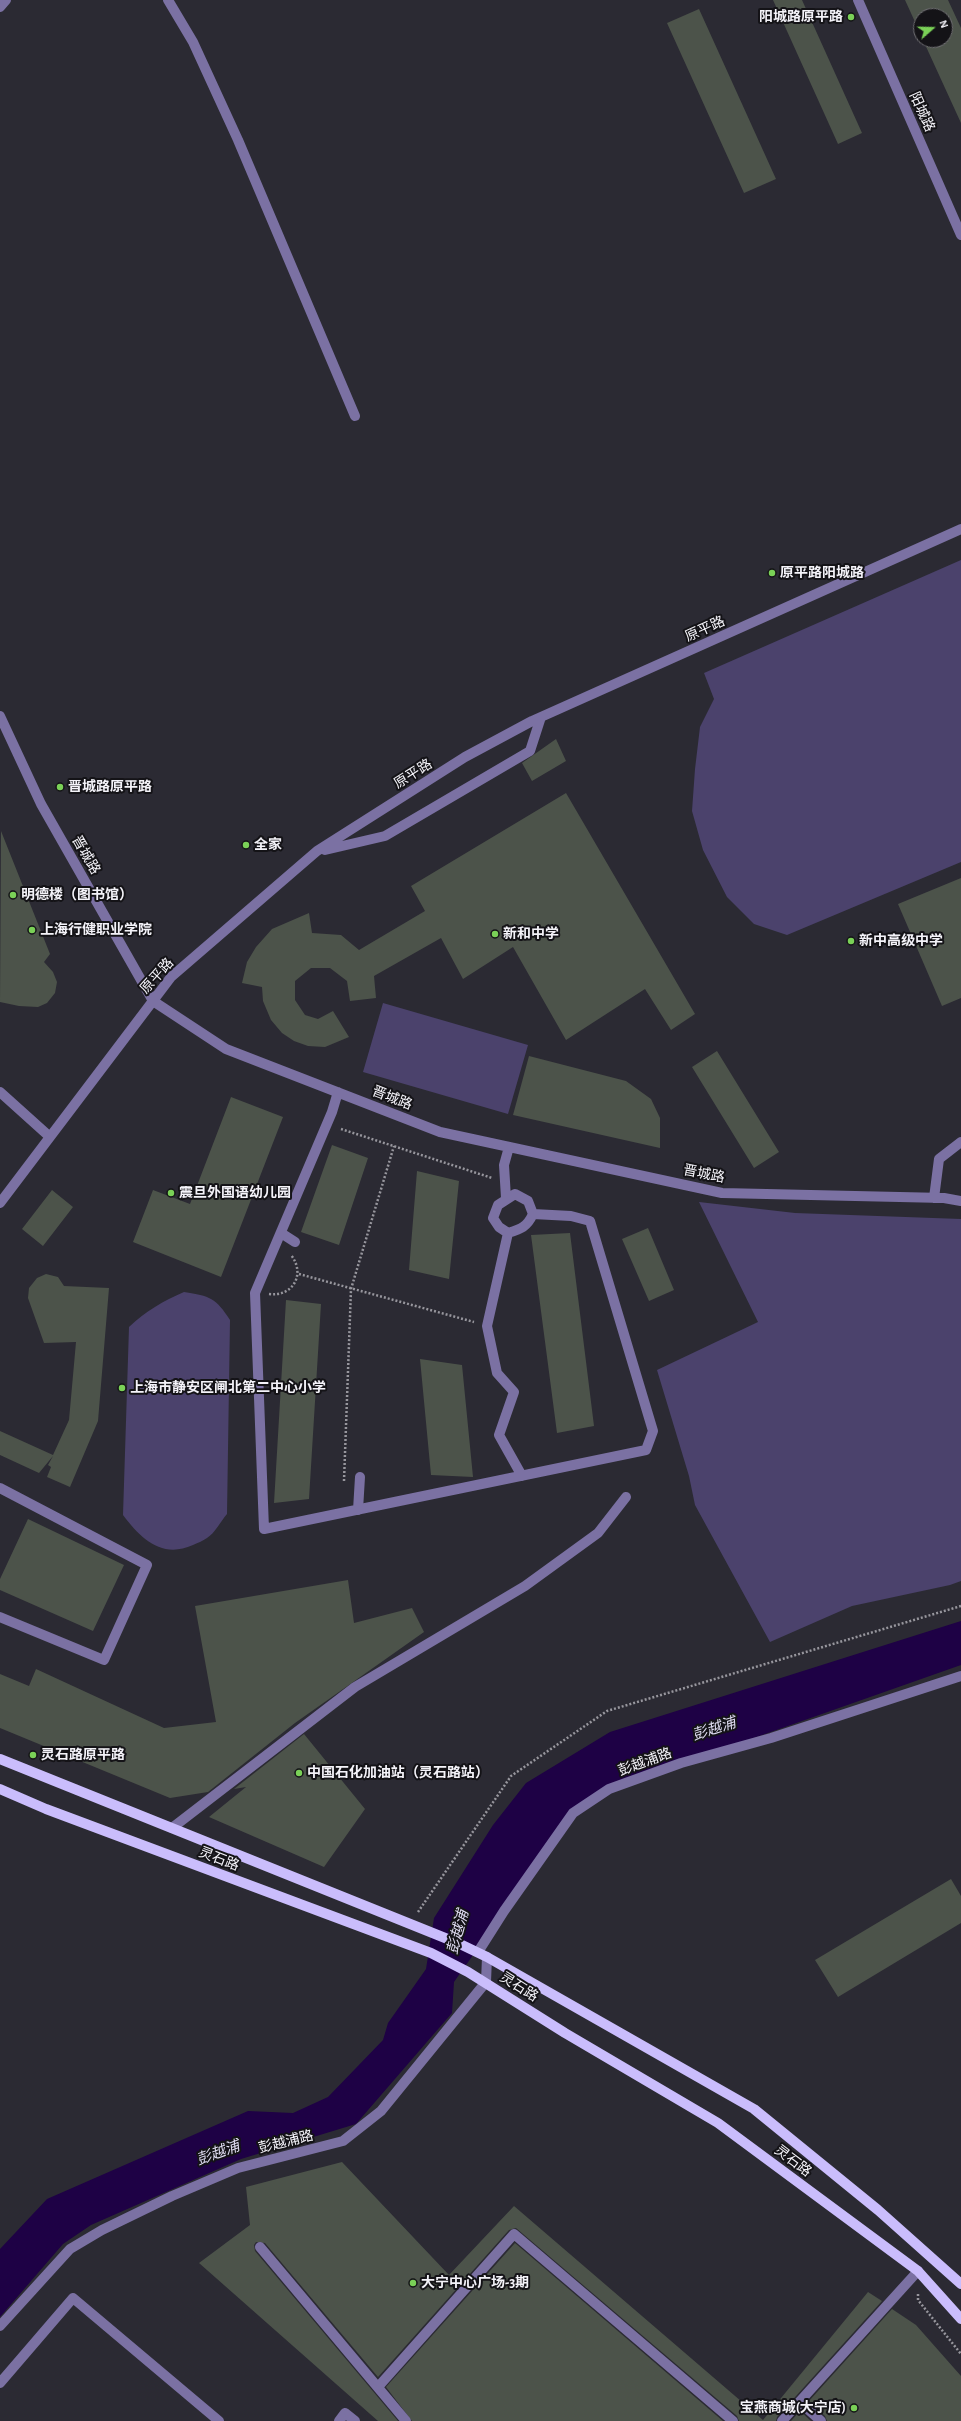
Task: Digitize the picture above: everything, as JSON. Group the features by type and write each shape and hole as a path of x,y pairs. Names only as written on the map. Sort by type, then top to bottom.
{"main road":[{"name":"灵石路","path":"0,1759 478,1952 754,2109 878,2210 961,2284"},
{"name":"灵石路","path":"0,1789 46,1809 411,1946 468,1972 565,2032 718,2123 918,2271 961,2319"}],"street":[{"path":"0,7 6,0"},
{"path":"168,0 193,42 238,140 355,416"},
{"name":"阳城路","path":"858,0 961,235"},
{"name":"原平路","path":"0,1203 171,978 317,851 465,757 541,717 961,529"},
{"name":"晋城路","path":"0,716 41,804 153,1001 226,1049 440,1132 722,1193 934,1198 961,1201"},
{"path":"317,851 385,836 530,751 541,717"},
{"path":"0,1092 50,1137"},
{"path":"338,1092 327,1124 255,1293 264,1529 646,1450 653,1431 590,1221 571,1216 533,1214"},
{"path":"934,1198 939,1159 961,1142"},
{"path":"506,1198 504,1164 509,1147"},
{"path":"515,1194 528,1201 533,1214 528,1224 522,1229 508,1234 499,1227 494,1218 498,1205 506,1198 515,1194"},
{"path":"281,1233 294,1242"},
{"path":"508,1234 487,1326 497,1373 514,1392 499,1435 522,1476"},
{"path":"358,1510 360,1477"},
{"path":"0,1488 147,1565 104,1660 0,1617"},
{"path":"172,1828 355,1687 525,1586 598,1533 626,1497"},
{"name":"彭越浦路","path":"478,1952 504,1911 573,1813 609,1789 681,1763 771,1738 961,1676"},
{"path":"486,1982 487,1957"},
{"name":"彭越浦路","path":"0,2326 70,2249 102,2230 172,2196 238,2168 343,2141 381,2111 486,1982"},
{"path":"378,2388 514,2234 733,2421"},
{"path":"260,2247 406,2421"},
{"path":"782,2421 918,2271"},
{"path":"0,2383 73,2298 219,2421"},
{"path":"800,2402 821,2421"},
{"path":"339,2421 345,2413 355,2421"}],"path":[{"path":"327,1124 505,1182"},
{"path":"344,1482 351,1288 394,1146"},
{"path":"255,1293 277,1295 290,1289 299,1274 297,1263 288,1252 276,1244"},
{"path":"299,1274 487,1326"},
{"path":"410,1924 510,1776 607,1712 961,1606"},
{"path":"918,2271 918,2300 961,2354"}],"shaded area":[{"path":"961,560 961,862 787,935 754,924 727,897 703,850 692,811 700,727 714,699 704,673"},
{"path":"383,1003 528,1045 508,1114 363,1072"},
{"path":"699,1202 795,1213 961,1219 961,1581 950,1585 852,1606 770,1642 695,1505 689,1476 657,1370 758,1322"},
{"path":"184,1292 212,1299 221,1307 230,1320 227,1514 210,1536 193,1545 182,1549 172,1550 162,1548 145,1539 123,1515 129,1327 155,1307"}],"water":[{"name":"彭越浦","path":"961,1621 961,1665 609,1789 573,1813 454,1982 452,2013 356,2124 241,2159 91,2225 63,2244 0,2317 0,2249 47,2199 248,2111 293,2113 328,2097 383,2040 388,2023 426,1969 434,1918 493,1825 526,1783 610,1732"}],"building":[{"path":"773,0 802,0 862,133 838,144"},
{"path":"905,0 948,0 952,8 913,8 913,18"},
{"path":"699,9 776,179 744,193 667,23"},
{"path":"953,11 961,28 961,123 927,48 953,48"},
{"path":"556,739 566,761 532,781 522,763"},
{"path":"566,793 695,1014 671,1030 645,989 566,1040 513,947 463,979 441,938 374,976 376,998 350,1001 347,981 330,968 311,968 295,981 295,1000 305,1015 318,1019 333,1011 349,1037 325,1047 308,1046 294,1041 282,1033 271,1020 263,1001 262,987 242,983 247,962 256,947 272,929 309,913 312,933 341,935 359,950 425,911 411,886"},
{"name":"明德楼（图书馆）","path":"1,831 50,954 44,962 53,972 57,982 55,993 47,1003 38,1007 19,1006 0,1002"},
{"path":"961,878 961,998 942,1006 898,904"},
{"path":"717,1051 779,1152 754,1168 692,1067"},
{"path":"529,1056 626,1081 651,1099 660,1118 660,1148 513,1115"},
{"path":"231,1097 283,1117 221,1277 133,1242 153,1190 190,1204"},
{"path":"332,1145 368,1158 339,1245 301,1232"},
{"path":"417,1171 459,1181 449,1279 409,1270"},
{"path":"52,1190 73,1207 43,1246 22,1229"},
{"path":"648,1228 674,1290 649,1301 622,1239"},
{"path":"570,1233 594,1426 557,1433 531,1235"},
{"path":"46,1274 58,1277 64,1286 109,1288 98,1421 70,1487 47,1477 51,1467 48,1465 53,1456 39,1473 0,1455 0,1431 53,1455 69,1420 76,1342 44,1343 28,1298 29,1288 37,1278"},
{"path":"286,1300 321,1304 309,1499 274,1503"},
{"path":"420,1359 462,1365 473,1477 431,1475"},
{"path":"28,1519 124,1565 93,1631 0,1590 0,1579"},
{"path":"348,1580 354,1623 412,1608 424,1632 295,1723 208,1792 170,1798 0,1728 0,1674 29,1686 36,1669 164,1728 216,1722 195,1606"},
{"name":"中国石化加油站（灵石路站）","path":"304,1734 365,1809 324,1867 209,1817 246,1787 234,1789"},
{"path":"951,1879 961,1896 961,1923 838,1997 815,1960"},
{"path":"342,2162 449,2275 514,2206 763,2420 868,2292 882,2301 777,2417 776,2421 739,2421 737,2416 516,2228 509,2230 378,2377 265,2243 256,2242 254,2245 255,2251 398,2421 378,2421 199,2263 250,2225 246,2187"},
{"path":"515,2243 723,2421 412,2421 386,2387"},
{"path":"892,2309 916,2325 961,2376 961,2421 827,2421 825,2416 809,2401"},
{"path":"800,2411 811,2421 791,2421"}],"place":[{"name":"阳城路原平路","path":"851,17"},
{"name":"原平路阳城路","path":"772,573"},
{"name":"晋城路原平路","path":"60,787"},
{"name":"全家","path":"246,845"},
{"name":"明德楼（图书馆）","path":"13,895"},
{"name":"上海行健职业学院","path":"32,930"},
{"name":"新和中学","path":"495,934"},
{"name":"新中高级中学","path":"851,941"},
{"name":"震旦外国语幼儿园","path":"171,1193"},
{"name":"上海市静安区闸北第二中心小学","path":"122,1388"},
{"name":"灵石路原平路","path":"33,1755"},
{"name":"中国石化加油站（灵石路站）","path":"299,1773"},
{"name":"大宁中心广场-3期","path":"413,2283"},
{"name":"宝燕商城(大宁店)","path":"854,2408"}]}
